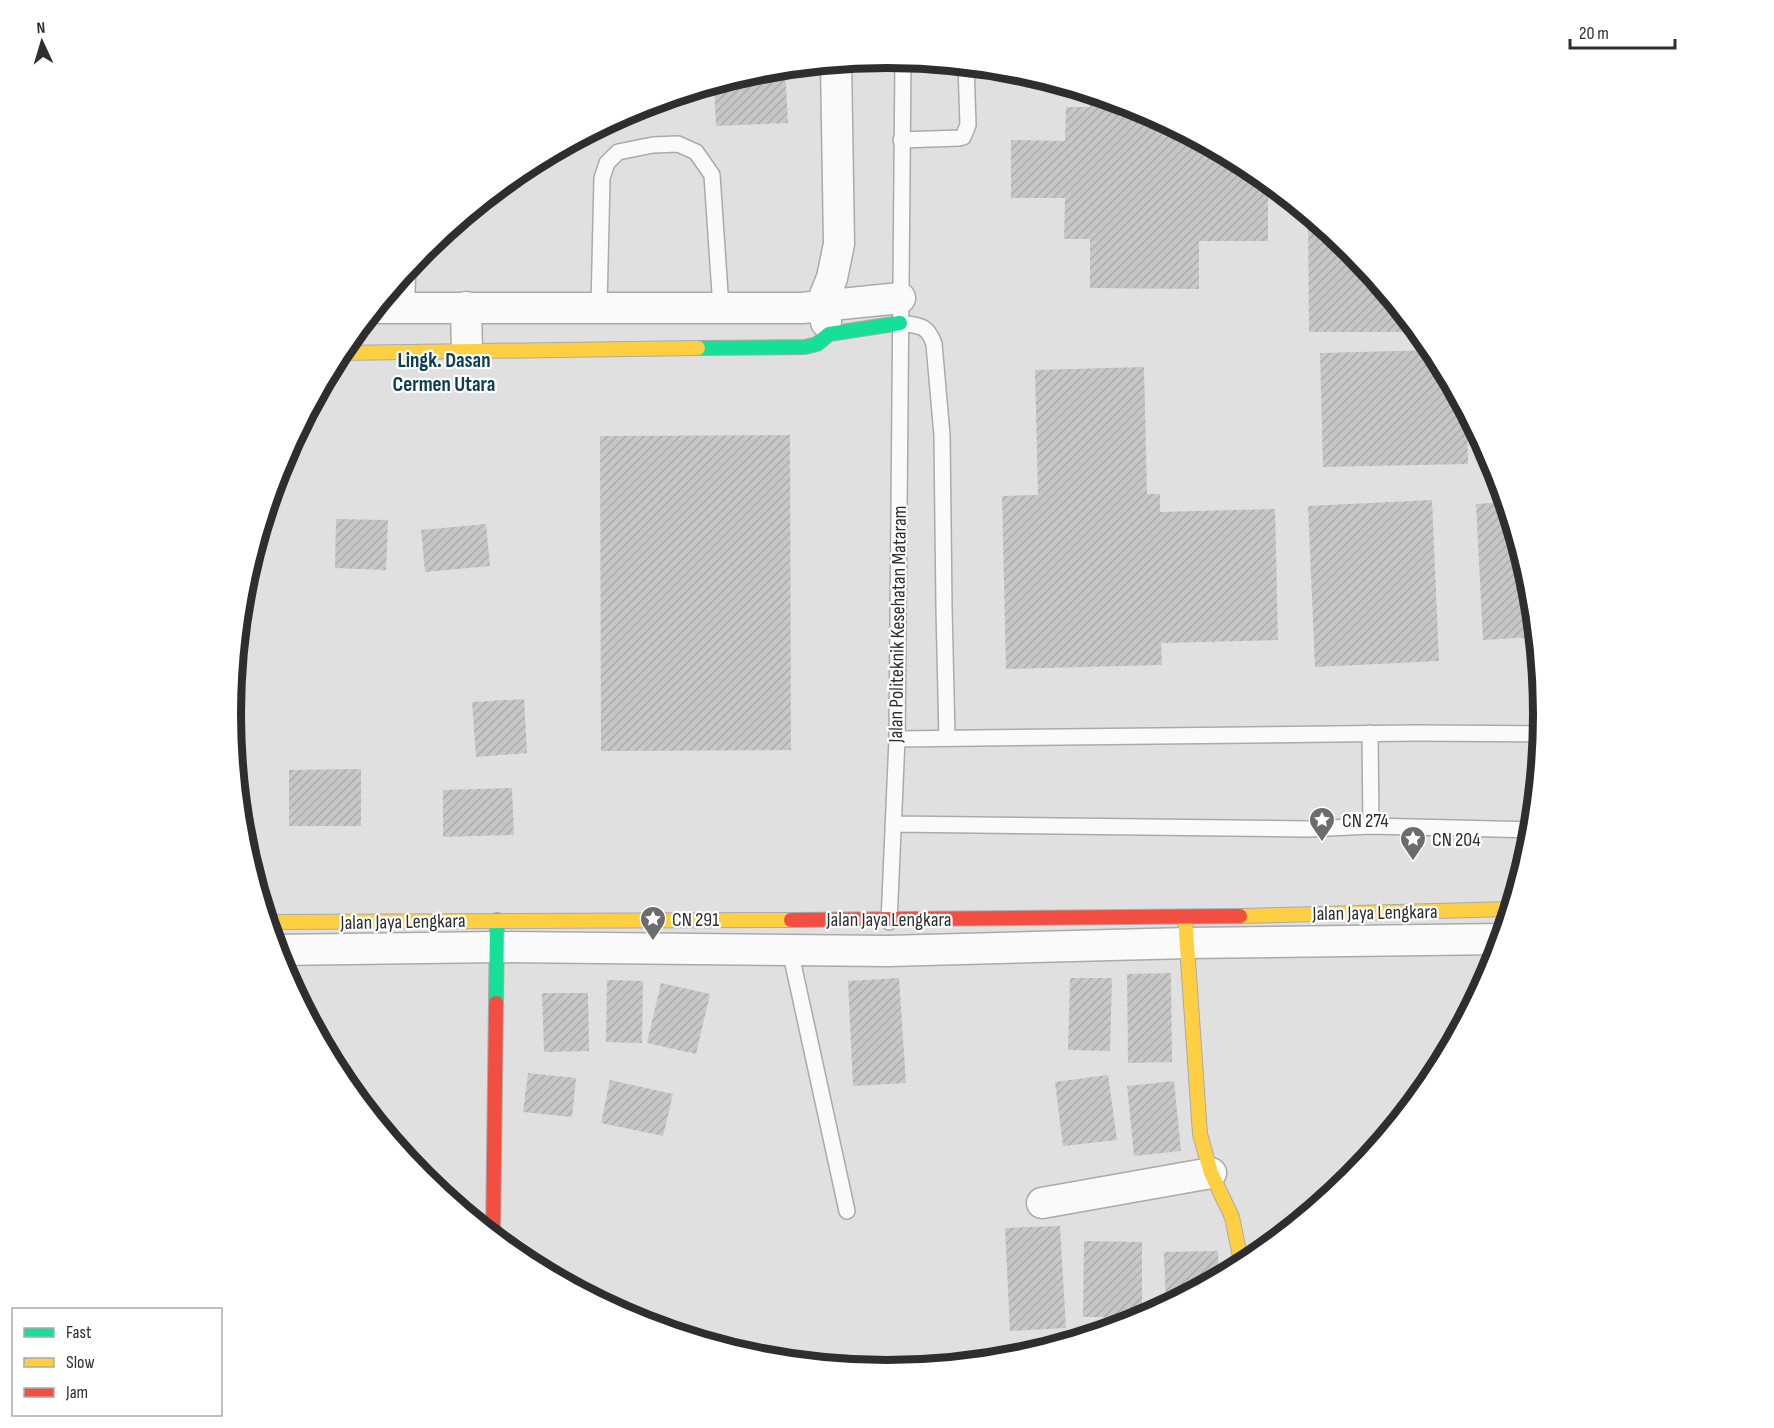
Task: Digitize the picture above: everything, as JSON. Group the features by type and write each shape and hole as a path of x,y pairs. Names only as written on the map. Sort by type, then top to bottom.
{"street":[{"path":"350,353 805,347 817,344 826,320 825,295 832,278 839,244 836,70"},
{"path":"387,307 802,308 826,320 900,310"},
{"path":"466,307 467,352"},
{"name":"Jalan Jaya Lengkara","path":"275,922 790,950 888,951 1503,910"},
{"name":"Jalan Jaya Lengkara","path":"285,949 497,933 889,919 1493,939"},
{"path":"1186,930 1198,1114 1204,1154 1232,1217 1240,1256"},
{"path":"492,1226 497,933"},
{"path":"1042,1203 1211,1173"}],"lane":[{"name":"Jalan Politeknik Kesehatan Mataram","path":"888,951 897,739 903,68"},
{"path":"902,140 963,137 968,125 966,73"},
{"path":"600,308 602,178 608,163 618,152 678,144 696,152 712,175 721,308"},
{"path":"900,310 930,333 934,344 942,435 947,738"},
{"path":"1370,733 1371,826"},
{"path":"897,739 1370,733 1533,734"},
{"path":"893,824 1308,829 1371,826 1523,830"},
{"path":"790,950 847,1211"}],"building":[{"path":"785,76 788,123 716,126 714,92"},
{"path":"1090,101 1173,134 1210,154 1268,192 1268,241 1199,241 1199,289 1090,288 1090,239 1064,239 1065,198 1011,198 1011,140 1065,141 1066,107 1090,107"},
{"path":"1308,224 1373,288 1409,332 1309,332"},
{"path":"1422,350 1467,429 1468,464 1323,467 1320,353"},
{"path":"1144,367 1147,494 1160,494 1160,512 1275,509 1278,640 1161,643 1162,665 1006,669 1002,496 1038,495 1035,370"},
{"path":"790,435 791,750 601,751 600,436"},
{"path":"1432,500 1439,661 1315,667 1308,506"},
{"path":"1498,503 1521,588 1529,637 1483,640 1476,504"},
{"path":"336,519 388,520 386,570 335,568"},
{"path":"486,524 490,566 425,572 421,530"},
{"path":"524,699 527,753 476,757 472,702"},
{"path":"361,769 361,826 289,826 289,770"},
{"path":"512,788 514,835 443,837 443,790"},
{"path":"1171,973 1172,1062 1128,1063 1127,974"},
{"path":"899,978 906,1083 853,1086 848,981"},
{"path":"1070,978 1112,978 1110,1051 1068,1050"},
{"path":"607,980 643,981 642,1043 606,1042"},
{"path":"661,983 710,994 696,1054 647,1043"},
{"path":"542,993 588,993 589,1051 544,1052"},
{"path":"528,1073 576,1078 572,1117 523,1112"},
{"path":"1108,1075 1117,1140 1063,1146 1055,1082"},
{"path":"610,1080 673,1094 663,1136 601,1123"},
{"path":"1174,1081 1181,1151 1134,1156 1127,1086"},
{"path":"1060,1226 1066,1328 1010,1331 1005,1228"},
{"path":"1084,1241 1142,1242 1142,1308 1118,1317 1083,1317"},
{"path":"1218,1251 1219,1269 1166,1297 1164,1252"}],"traffic: fast":[{"path":"698,348 805,347 817,344 829,334 900,323"},
{"path":"496,1003 497,920"}],"traffic: slow":[{"path":"351,353 698,348"},
{"path":"1240,916 1503,909"},
{"path":"1185,917 1200,1134 1211,1173 1232,1217 1240,1256"},
{"path":"275,922 791,920"}],"traffic: jam":[{"path":"791,920 1240,916"},
{"path":"493,1227 496,1003"}],"place":[{"name":"CN 274","path":"1322,843"},
{"name":"CN 204","path":"1413,862"},
{"name":"CN 291","path":"653,942"}],"district":[{"name":"Lingk. Dasan Cermen Utara","path":"444,372"}]}
